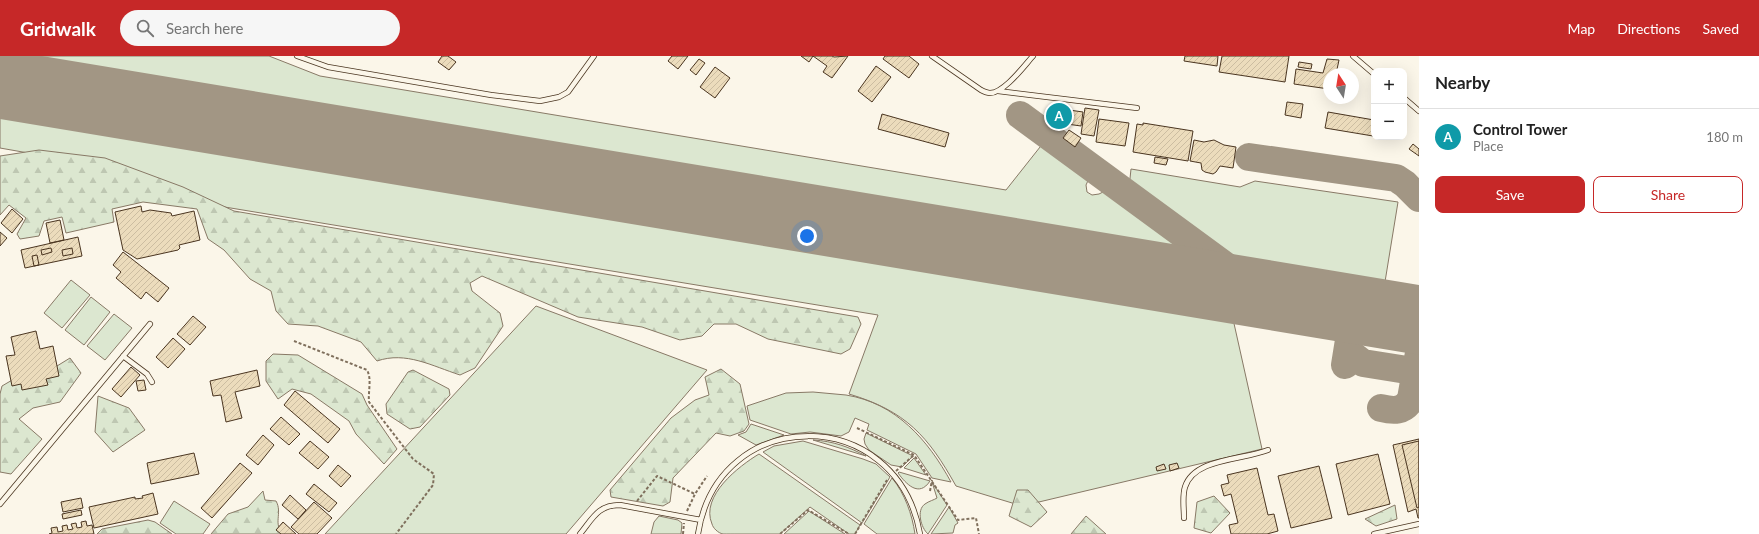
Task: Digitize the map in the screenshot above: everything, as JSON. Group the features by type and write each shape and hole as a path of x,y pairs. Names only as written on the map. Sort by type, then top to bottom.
{"lane":[{"path":"297,56 328,67 491,95 540,101 559,97 568,92 594,56"},
{"path":"932,56 981,90 990,93 998,91 1137,108"},
{"path":"998,91 1007,84 1033,56"},
{"path":"1353,56 1371,71"},
{"path":"1407,101 1419,111"},
{"path":"0,504 150,324"},
{"path":"123,356 147,374 152,382"},
{"path":"698,534 708,501 718,483 736,463 758,448 783,439 810,436 830,438 850,443 874,456 894,474 909,496 914,508 920,534"},
{"path":"1184,518 1184,488 1190,476 1207,465 1256,455 1268,450"},
{"path":"580,534 599,510 608,505 633,507 701,520"},
{"path":"1374,534 1419,524"}],"path":[{"path":"294,341 367,370 371,376 368,391 369,402 413,459 434,474 433,485 396,534"},
{"path":"857,428 914,455 958,520 976,518 979,534"},
{"path":"855,534 889,477 914,455"},
{"path":"633,507 657,476 695,494"},
{"path":"683,534 684,517 695,494 707,476"},
{"path":"930,491 932,480"},
{"path":"780,534 808,510 849,534"}],"green space":[{"path":"0,56 269,56 320,76 1006,190 1044,142 1091,174 1086,185 1087,192 1092,195 1099,194 1109,189 1206,259 0,58"},
{"path":"0,114 1233,319 1262,449 1022,506 956,486 946,468 925,439 901,417 869,401 849,394 878,315 31,175 34,154 0,148"},
{"path":"39,150 105,158 183,187 234,211 858,317 861,324 850,349 841,354 768,339 736,324 714,324 702,336 680,340 642,327 578,317 482,276 470,283 472,291 500,313 503,326 475,368 460,375 429,364 409,359 388,358 377,361 361,342 318,326 288,324 276,311 271,291 250,279 224,250 208,239 197,209 143,202 112,209 114,222 66,233 62,217 44,221 39,236 20,239 17,234 26,218 9,205 0,215 0,156"},
{"path":"1131,169 1240,187 1255,181 1398,202 1384,288 1232,263 1129,188"},
{"path":"71,280 90,295 62,328 44,313"},
{"path":"91,297 110,312 84,345 65,330"},
{"path":"536,306 707,370 566,534 325,534"},
{"path":"114,314 132,328 105,360 87,346"},
{"path":"273,354 298,355 362,394 367,405 397,449 384,464 356,434 349,421 311,394 292,389 278,399 266,381 266,361"},
{"path":"70,358 81,373 60,402 33,408 19,419 42,439 11,474 0,472 0,394 2,386 19,376 31,382"},
{"path":"721,369 740,384 749,424 744,431 730,436 716,433 673,478 670,502 663,506 611,497 610,490 671,418 695,400 709,395 705,377"},
{"path":"413,370 449,389 450,395 420,427 410,429 387,414 386,404 408,372"},
{"path":"813,392 846,395 864,399 895,415 921,438 932,452 951,482 932,478 916,454 867,430 869,424 855,418 849,432 841,436 810,432 791,434 750,420 747,406 786,393"},
{"path":"98,396 129,408 145,430 113,452 95,432"},
{"path":"751,424 784,435 756,445 738,435 746,432"},
{"path":"866,433 913,456 902,467 891,465 869,450 864,439"},
{"path":"813,440 841,445 866,456"},
{"path":"803,441 876,464 890,477 862,523 763,452 774,446"},
{"path":"759,454 860,525 855,534 849,534 810,507 780,534 723,534 715,529 710,513 711,503 716,493 732,474"},
{"path":"914,458 926,475 904,468"},
{"path":"899,472 930,481 926,486 917,489 913,488 898,473"},
{"path":"892,478 897,484 907,504 915,534 877,534 864,524"},
{"path":"932,482 947,505 928,534 923,528 920,515 922,507 925,504 937,498"},
{"path":"1017,490 1028,490 1047,512 1031,527 1009,516"},
{"path":"263,491 265,500 276,501 278,505 278,523 280,530 284,534 211,534 228,514 248,507"},
{"path":"1214,496 1230,513 1211,533 1194,528 1197,502"},
{"path":"174,501 210,524 203,534 176,534 160,523"},
{"path":"1395,505 1397,519 1376,526 1365,519"},
{"path":"949,507 958,523 955,525 953,533 931,534"},
{"path":"809,511 845,534 784,534"},
{"path":"659,516 678,520 682,523 681,534 651,534 654,522"},
{"path":"1086,516 1106,534 1071,534"},
{"path":"148,520 155,522 172,534 97,534 102,529"}],"building":[{"path":"442,56 448,56 456,62 449,70 438,62"},
{"path":"672,56 688,56 678,69 668,61"},
{"path":"801,56 813,56 809,62"},
{"path":"813,56 848,56 832,78 823,72 827,66"},
{"path":"885,56 909,56 919,64 909,78 883,59"},
{"path":"1185,56 1218,56 1217,66 1184,61"},
{"path":"1222,56 1289,56 1285,82 1219,72"},
{"path":"699,59 705,63 696,75 690,70"},
{"path":"1327,59 1339,60 1337,68 1324,68"},
{"path":"1299,62 1312,64 1311,69 1298,67"},
{"path":"876,66 891,77 872,102 858,91"},
{"path":"715,67 730,78 715,98 700,87"},
{"path":"1296,69 1323,73 1323,88 1294,84"},
{"path":"1287,102 1303,104 1301,118 1285,115"},
{"path":"1055,108 1083,112 1081,126 1053,122"},
{"path":"1085,108 1099,110 1094,136 1081,134"},
{"path":"1059,109 1064,111 1066,116 1064,121 1059,123 1054,121 1052,116 1054,111"},
{"path":"1328,112 1371,119 1371,136 1325,128"},
{"path":"882,114 949,133 945,147 878,129"},
{"path":"1099,119 1129,123 1125,146 1096,142"},
{"path":"1143,123 1193,131 1188,161 1133,152 1137,124 1143,125"},
{"path":"1069,130 1081,138 1075,147 1063,138"},
{"path":"1194,140 1204,142 1214,140 1224,145 1236,147 1233,168 1220,166 1213,174 1202,170 1201,163 1190,161"},
{"path":"1413,144 1419,149 1419,156 1409,149"},
{"path":"1155,157 1168,159 1166,165 1154,163"},
{"path":"141,206 142,212 150,210 171,213 172,216 194,211 200,240 179,245 180,248 178,250 137,259 123,250 115,212"},
{"path":"12,209 23,219 12,233 1,223"},
{"path":"60,220 64,240 50,243 46,223"},
{"path":"0,232 7,238 0,246"},
{"path":"78,237 82,256 25,268 21,250"},
{"path":"51,248 52,252 42,255 41,250"},
{"path":"72,248 73,254 63,256 62,250"},
{"path":"123,252 169,288 158,302 146,292 141,299 116,278 121,272 113,265"},
{"path":"37,255 39,265 34,266 32,256"},
{"path":"193,316 206,327 190,345 177,334"},
{"path":"36,331 40,349 53,346 59,376 46,379 48,385 22,390 21,384 12,386 6,356 15,355 11,337"},
{"path":"173,338 185,349 168,368 156,357"},
{"path":"131,367 140,375 121,397 112,389"},
{"path":"257,370 260,386 235,392 242,418 226,422 221,395 213,396 210,381"},
{"path":"144,380 146,390 138,391 136,381"},
{"path":"295,391 340,429 328,443 284,405"},
{"path":"281,417 300,434 289,445 270,429"},
{"path":"263,435 274,445 258,465 246,455"},
{"path":"1419,439 1418,518 1416,509 1408,512 1393,445"},
{"path":"310,441 329,457 318,469 299,453"},
{"path":"1419,441 1419,507 1417,508 1402,445"},
{"path":"194,453 199,474 151,484 147,463"},
{"path":"1378,454 1390,504 1348,515 1336,464"},
{"path":"240,463 252,473 212,518 201,508"},
{"path":"1177,463 1179,468 1170,471 1169,465"},
{"path":"1164,464 1166,469 1157,471 1156,467"},
{"path":"338,465 351,476 341,487 329,476"},
{"path":"1319,466 1332,518 1291,528 1278,476"},
{"path":"1257,468 1268,515 1274,514 1278,531 1267,534 1231,534 1229,525 1238,523 1231,494 1224,496 1221,485 1229,483 1227,475"},
{"path":"314,484 337,503 329,512 306,494"},
{"path":"153,493 158,514 94,528 89,507 135,497 135,499 143,498 142,496"},
{"path":"290,495 306,510 298,519 282,505"},
{"path":"81,498 83,508 63,512 61,502"},
{"path":"314,502 332,518 317,534 299,534 291,527"},
{"path":"81,510 82,515 63,519 62,514"},
{"path":"86,521 87,526 92,525 94,534 49,534 52,533 51,528 57,527 58,532 63,531 62,526 67,525 68,530 73,529 71,524 76,523 77,528 82,527 81,522"},
{"path":"283,522 296,534 281,534 276,530"}],"taxiway":[{"path":"1020,115 1264,294"},
{"path":"1249,157 1396,178 1405,184 1419,198"},
{"path":"1345,365 1354,309"},
{"path":"1349,347 1350,353 1363,363 1419,372"},
{"path":"1381,408 1398,410 1405,406 1411,399 1419,353"}],"runway":[{"path":"0,84 1419,320"}],"place":[{"name":"Control Tower","path":"1059,116"}]}
